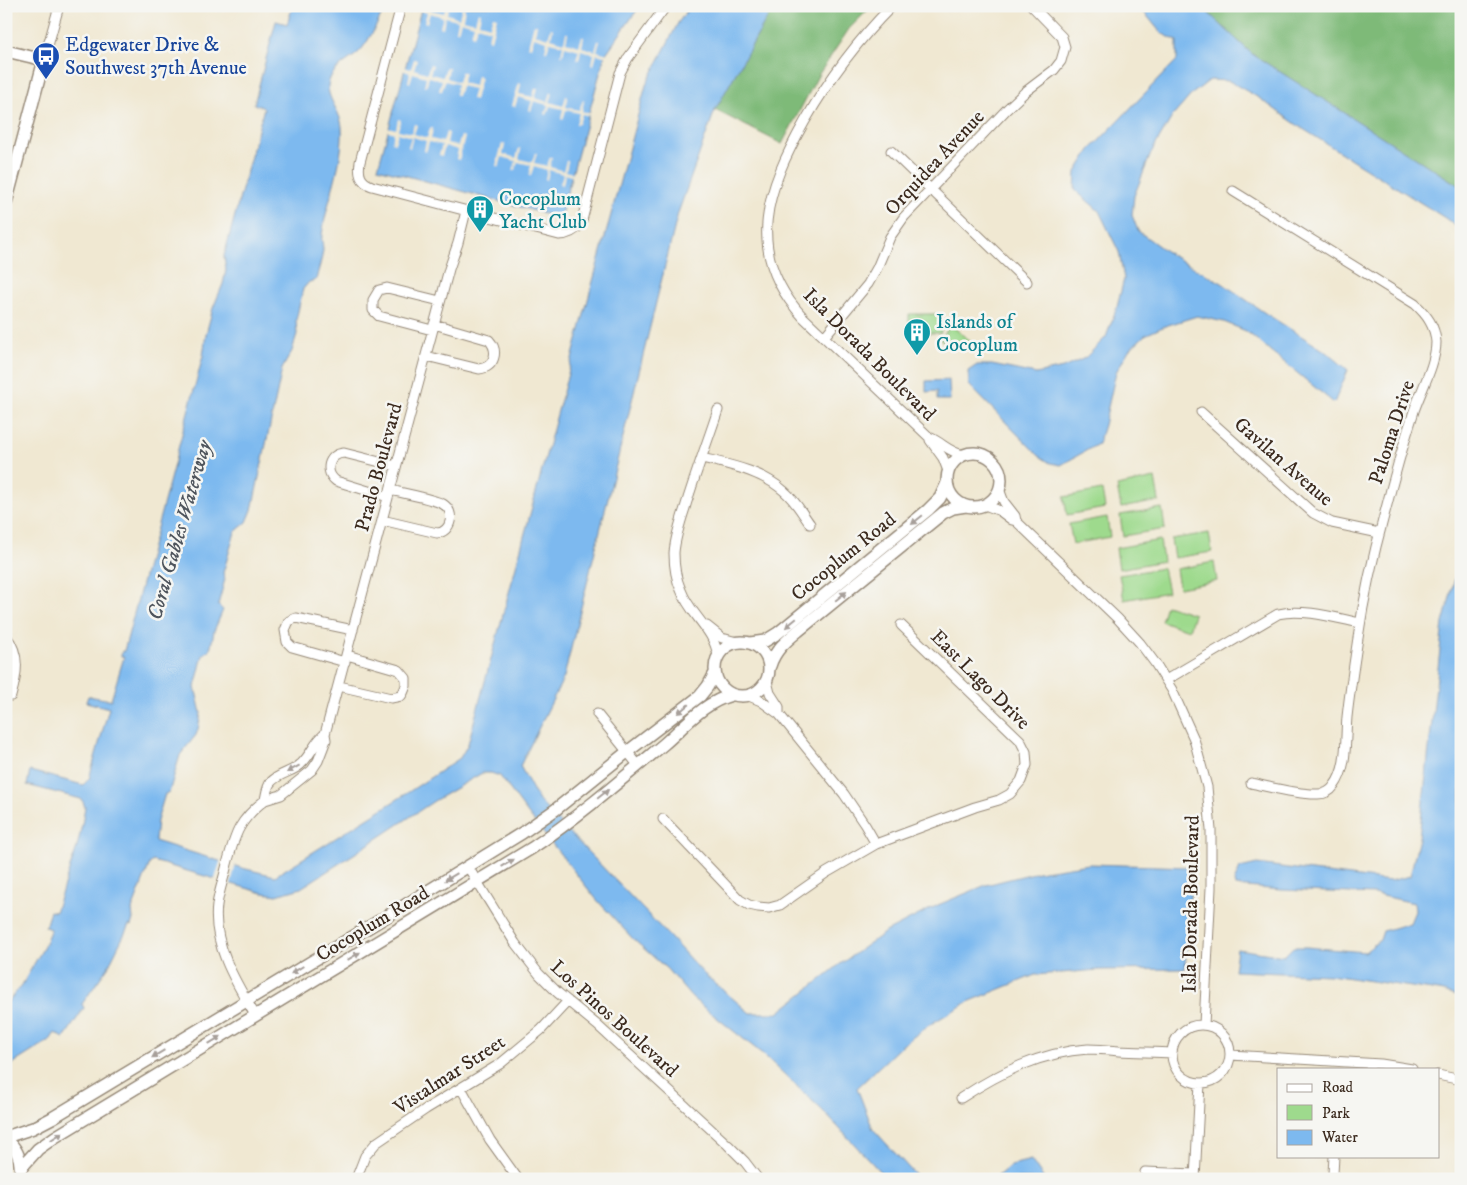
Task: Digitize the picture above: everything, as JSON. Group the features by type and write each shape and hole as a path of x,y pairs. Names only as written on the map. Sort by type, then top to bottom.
{"street":[{"path":"6,203 59,6"},
{"path":"401,6 360,162 360,177 368,185 559,235 569,234 578,228 582,220 620,73 628,58 666,6"},
{"name":"Isla Dorada Boulevard","path":"892,6 854,49 820,97 784,160 769,204 767,242 774,270 793,305 929,437 952,452 964,454"},
{"name":"Orquidea Avenue","path":"824,337 868,284 890,237 899,224 1007,109 1025,92 1054,70 1061,61 1065,47 1064,42 1059,33 1032,6"},
{"path":"6,51 44,60"},
{"path":"890,151 1026,282"},
{"name":"Paloma Drive","path":"1233,191 1414,304 1427,316 1434,328 1436,347 1394,476 1379,533 1360,623 1348,708 1344,762 1340,775 1329,791 1318,794 1251,783"},
{"name":"Prado Boulevard","path":"255,1015 230,970 219,937 217,912 219,896 231,850 237,833 247,815 265,800 280,795 312,770 318,761 326,740 338,686 396,466 466,210"},
{"path":"426,356 479,369 488,366 494,358 495,350 488,340 379,316 373,310 373,300 379,290 388,288 440,301"},
{"path":"718,410 677,535 674,560 681,591 716,644 718,656"},
{"name":"Gavilan Avenue","path":"1201,412 1307,508 1320,517 1341,525 1379,533"},
{"name":"Isla Dorada Boulevard","path":"929,437 931,443 944,458 948,477"},
{"path":"382,520 437,533 447,529 450,521 450,513 443,505 336,481 330,475 329,465 334,456 344,453 396,466"},
{"path":"964,454 982,454 990,458 1000,472 1001,480 996,496 985,505 966,506 958,502 948,490 948,477 952,464 964,454"},
{"path":"702,458 750,472 772,481 790,497 810,524"},
{"name":"Cocoplum Road","path":"737,642 765,641 778,634 928,510 940,498 948,477"},
{"name":"Isla Dorada Boulevard","path":"999,489 1004,502 1015,516 1016,521"},
{"name":"Isla Dorada Boulevard","path":"985,505 1000,511 1016,521 1125,626 1166,680 1186,718 1204,770 1212,843 1204,1026"},
{"name":"Cocoplum Road","path":"767,681 773,657 778,649 806,624 943,513 953,508 966,506"},
{"path":"1166,680 1278,614 1291,612 1312,614 1360,623"},
{"path":"338,686 391,698 401,696 406,686 406,678 399,670 292,647 286,642 285,630 289,621 296,618 353,630"},
{"path":"704,624 722,638 737,642"},
{"name":"East Lago Drive","path":"663,818 740,900 749,905 762,908 784,903 826,873 876,844 1010,794 1024,776 1027,765 1024,746 1015,733 901,625"},
{"path":"6,636 13,647 17,660 17,674 11,696"},
{"path":"718,656 729,645 737,642"},
{"path":"750,643 757,646 763,652 770,666"},
{"name":"Cocoplum Road","path":"6,1138 37,1127 522,833 555,810 700,696 715,673 715,664 718,656"},
{"path":"715,673 716,680 720,686 732,695"},
{"path":"767,681 770,693 779,707 779,714"},
{"path":"749,696 763,688 767,681"},
{"name":"Cocoplum Road","path":"21,1174 38,1149 55,1136 532,848 565,825 710,704 720,698 732,695 740,697 749,696"},
{"path":"749,696 761,701 779,714 852,804 876,844"},
{"path":"597,714 638,765"},
{"name":"Prado Boulevard","path":"265,800 270,784 275,779 301,765 321,737 326,734"},
{"name":"Los Pinos Boulevard","path":"468,867 522,952 539,974 728,1145 758,1179"},
{"name":"Vistalmar Street","path":"356,1179 366,1156 376,1144 408,1121 494,1068 516,1052 541,1030 568,1001"},
{"path":"1194,1026 1204,1026 1211,1027 1223,1035 1230,1055 1224,1072 1217,1079 1200,1083 1190,1081 1177,1070 1172,1054 1174,1044 1179,1036 1194,1026"},
{"path":"961,1098 982,1084 1016,1066 1056,1054 1098,1049 1172,1054"},
{"path":"1230,1055 1339,1065 1381,1064 1406,1068"},
{"path":"1440,1075 1461,1080"},
{"path":"1145,1172 1195,1176 1200,1083"},
{"path":"461,1088 490,1140 518,1179"},
{"path":"6,1138 17,1151 21,1174"},
{"path":"1333,1174 1334,1158"}],"green space":[{"path":"774,6 872,6 849,29 819,74 782,144 715,110"},
{"path":"1201,6 1461,6 1461,187 1252,54"},
{"path":"909,314 940,314 941,333 909,333"},
{"path":"951,325 971,342 966,349 958,345 948,345 940,339"},
{"path":"1155,478 1159,501 1121,508 1117,486"},
{"path":"1102,490 1105,508 1067,515 1064,497"},
{"path":"1162,508 1165,529 1123,536 1120,515"},
{"path":"1107,517 1110,537 1073,544 1069,524"},
{"path":"1209,533 1212,552 1174,558 1171,539"},
{"path":"1160,540 1163,561 1119,569 1116,548"},
{"path":"1214,562 1217,581 1179,588 1176,569"},
{"path":"1163,568 1168,592 1124,600 1119,575"},
{"path":"1166,605 1194,614 1189,630 1161,621"}],"water":[{"name":"Coral Gables Waterway","path":"293,6 385,6 381,17 363,48 338,68 329,81 329,92 341,121 342,141 338,168 324,222 322,258 316,280 309,282 303,289 296,320 297,334 292,351 282,369 252,510 247,522 235,532 223,573 225,579 218,605 223,610 214,631 211,646 203,655 195,687 201,713 198,729 196,735 180,755 169,793 165,794 157,821 155,841 242,868 275,876 460,758 468,744 646,85 678,23 690,6 774,6 715,110 678,213 564,677 520,766 539,801 704,974 750,1013 778,1013 839,965 884,933 938,905 986,885 1038,872 1089,864 1192,867 1185,969 1099,970 1035,975 968,1002 929,1025 900,1047 857,1088 873,1129 919,1179 887,1179 822,1110 765,1056 692,998 667,969 633,939 597,900 500,776 491,773 482,773 434,801 301,888 277,895 263,893 153,861 150,863 132,910 133,919 131,926 129,925 108,967 82,1004 84,1008 64,1038 55,1033 48,1043 6,1068 6,1004 22,985 42,950 50,931 50,929 45,927 50,911 55,912 77,847 85,807 81,799 27,785 30,771 83,785 89,779 109,708 86,702 88,696 111,700 124,657 121,656 122,651 124,651 203,356 206,334 213,308 223,284 226,270 224,256 264,108 254,104 276,21 287,24"},
{"path":"422,6 640,6 605,55 560,218 378,168"},
{"path":"1139,6 1201,6 1252,54 1461,187 1461,230 1300,127 1259,98 1229,81 1210,80 1192,94 1172,117 1152,151 1134,196 1132,215 1138,231 1171,255 1222,283 1328,353 1348,370 1334,403 1246,331 1224,322 1197,316 1165,326 1145,335 1129,350 1116,372 1098,444 1061,465 1050,463 1038,455 969,385 968,371 977,365 992,365 1036,374 1063,368 1085,358 1106,337 1117,307 1124,279 1119,252 1099,211 1075,190 1076,172 1090,150 1177,60 1177,41 1161,33"},
{"path":"949,380 950,400 937,400 937,391 926,392 926,381"},
{"path":"1461,556 1461,997 1439,991 1330,975 1234,971 1237,949 1284,956 1293,947 1365,952 1380,940 1383,931 1410,923 1415,911 1414,903 1374,894 1235,886 1234,882 1240,868 1257,864 1390,881 1410,876 1419,838 1443,623"},
{"path":"1031,1160 1044,1179 994,1179 1011,1165"}],"pier":[{"path":"431,6 431,10 444,13 446,6 449,6 447,14 459,18 462,7 465,8 463,19 475,22 478,12 481,13 479,23 490,26 493,16 497,17 491,40 488,39 490,30 477,26 474,36 471,35 474,25 461,21 458,31 456,31 458,20 445,17 443,28 440,27 443,17 430,13 427,23 424,22 427,13 418,10 419,7 428,9"},
{"path":"534,24 537,24 535,34 548,38 551,28 553,29 551,38 564,42 566,33 568,33 566,42 579,46 582,37 584,37 582,47 595,51 598,41 600,41 597,51 608,54 607,57 597,54 594,65 592,64 594,54 581,50 579,60 576,59 579,50 565,46 563,55 561,55 563,45 550,42 547,51 545,51 547,41 534,37 531,47 528,46"},
{"path":"414,59 417,60 414,69 427,73 430,64 433,65 430,74 443,77 446,67 449,68 447,78 458,82 461,72 465,72 462,83 474,86 477,76 481,77 475,100 471,99 474,89 461,86 458,96 455,95 457,84 445,81 442,91 439,91 442,80 429,77 426,87 424,87 426,77 413,73 410,83 408,82 410,73 402,70 403,67 411,69"},
{"path":"519,83 521,84 519,94 533,97 535,88 538,88 535,98 548,102 551,92 553,93 550,102 563,106 566,96 568,97 566,107 579,110 583,100 582,111 591,114 591,116 582,114 579,124 576,124 579,113 566,110 563,120 561,119 563,109 550,106 547,115 545,114 548,105 534,101 531,111 529,110 532,101 518,97 515,107 512,106"},
{"path":"398,119 401,120 398,130 412,133 414,124 417,125 414,134 427,138 430,128 433,128 431,139 443,142 446,132 449,133 447,143 458,146 461,136 465,137 459,160 456,159 458,150 445,146 442,156 439,155 442,145 429,142 426,152 424,151 426,141 413,137 410,148 408,147 411,137 398,133 395,143 392,142 394,133 386,130 387,127 396,129"},
{"path":"502,144 505,144 503,154 516,158 519,148 521,149 519,159 532,162 535,153 537,153 534,163 547,166 550,157 552,157 550,167 563,171 566,161 568,161 566,171 575,174 574,177 565,174 563,185 560,184 563,174 549,170 547,180 545,179 547,170 534,166 531,175 529,175 531,165 518,162 515,171 513,171 516,161 502,157 499,167 496,166"},
{"path":"221,859 236,864 230,887 214,882"}],"place":[{"name":"Edgewater Drive & Southwest 37th Avenue","path":"46,80"},
{"name":"Cocoplum Yacht Club","path":"480,233"},
{"name":"Islands of Cocoplum","path":"917,356"}]}
